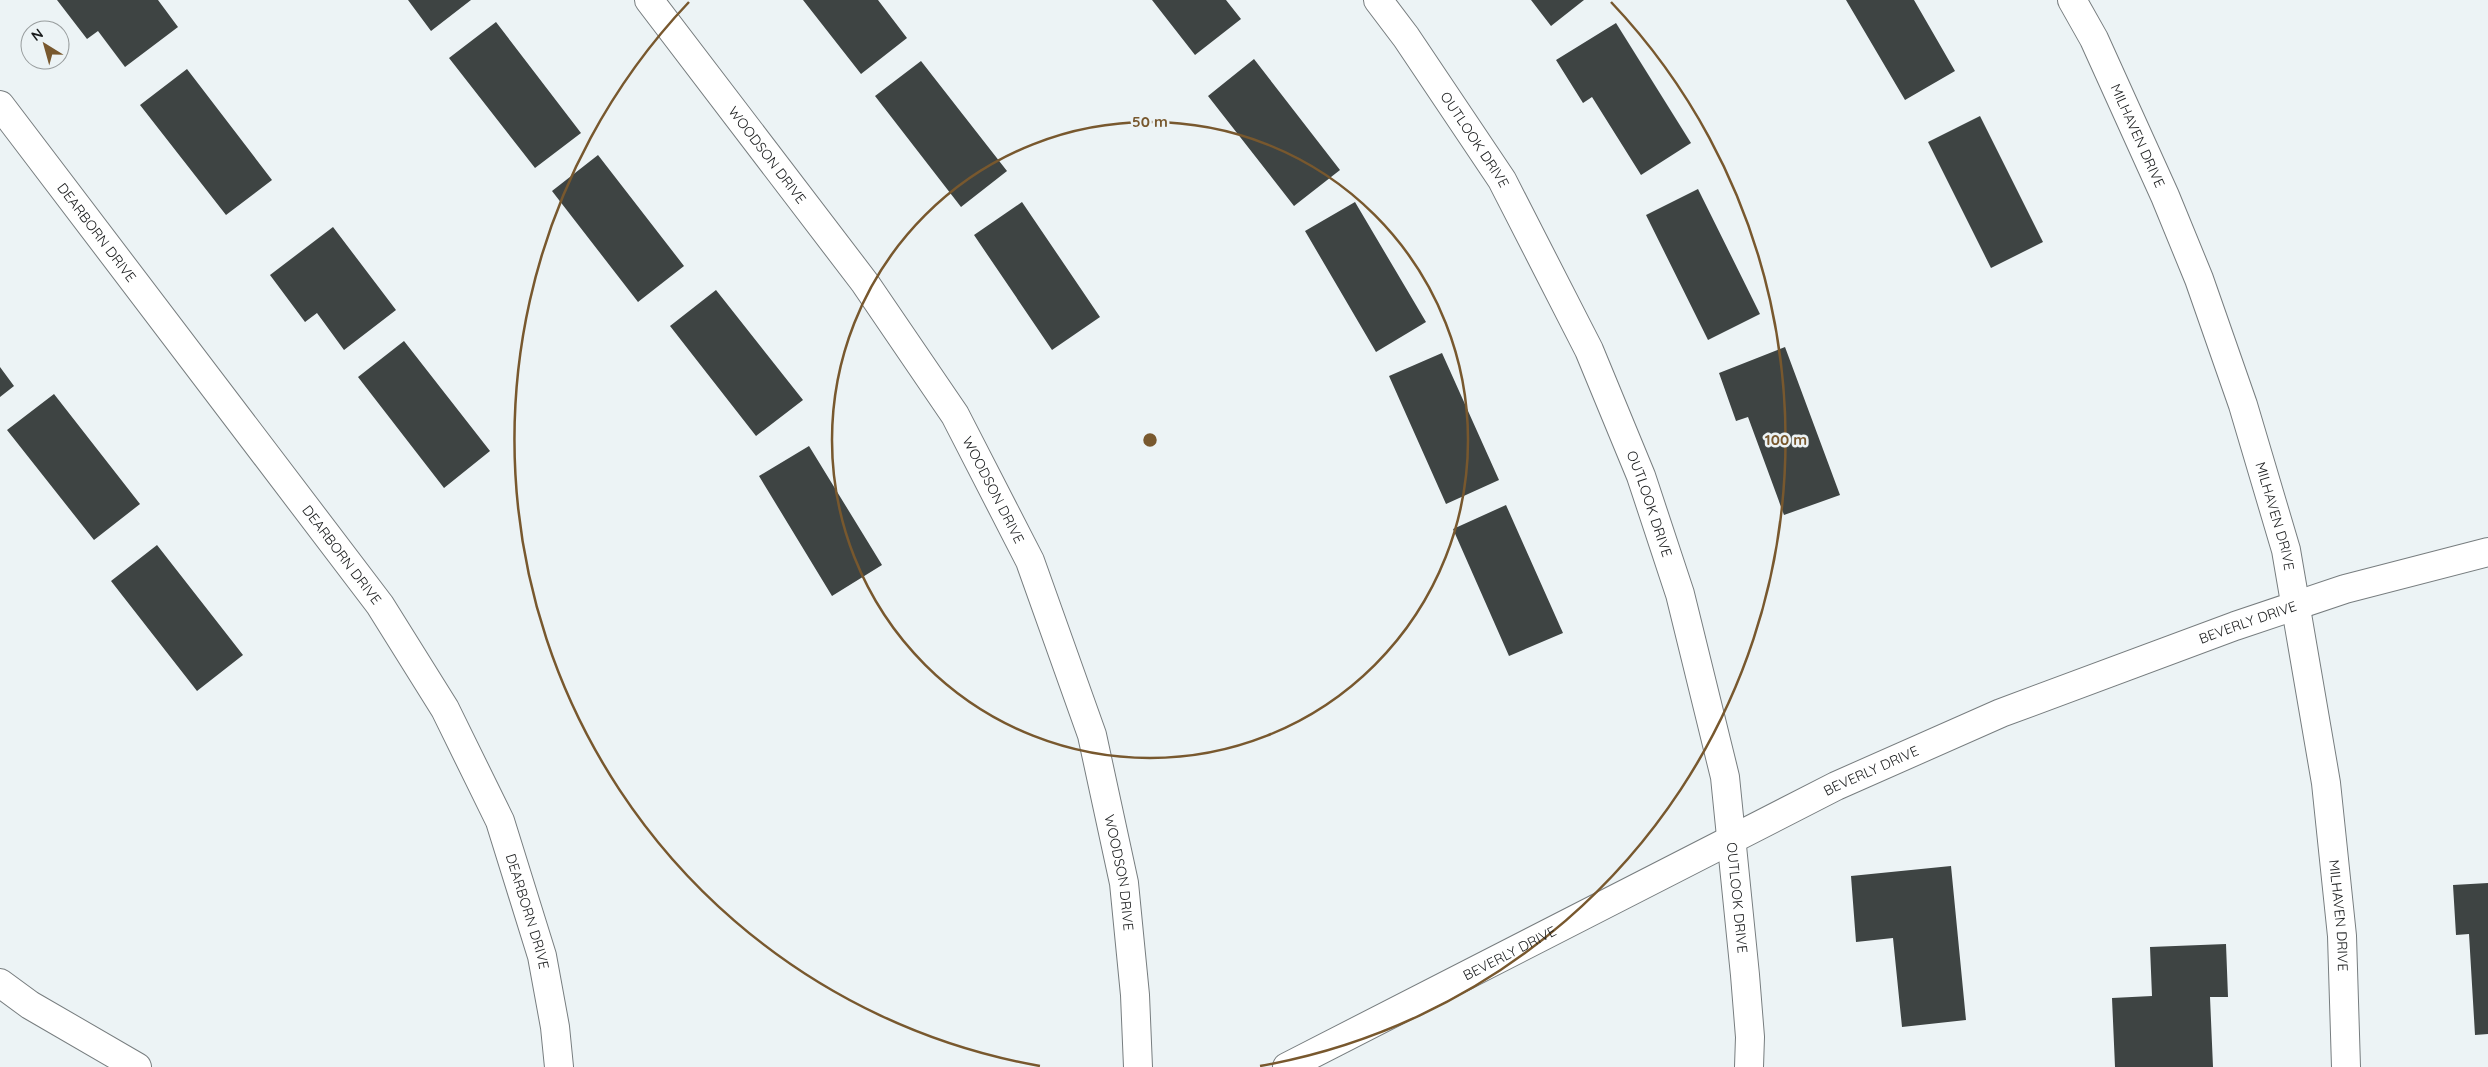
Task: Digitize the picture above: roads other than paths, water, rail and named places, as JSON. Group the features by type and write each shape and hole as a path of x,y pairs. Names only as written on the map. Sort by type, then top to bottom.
{"street":[{"name":"WOODSON DRIVE","path":"649,0 865,284 954,415 1030,561 1092,735 1124,883 1135,995 1138,1067"},
{"name":"OUTLOOK DRIVE","path":"1378,0 1406,37 1502,180 1589,350 1641,476 1680,594 1725,777 1746,975 1750,1037 1749,1067"},
{"name":"MILHAVEN DRIVE","path":"2072,0 2098,48 2165,196 2199,279 2243,405 2286,550 2327,792 2342,936 2346,1067"},
{"name":"DEARBORN DRIVE","path":"0,105 380,606 445,709 500,821 542,956 555,1026 559,1067"},
{"name":"BEVERLY DRIVE","path":"1286,1067 1836,786 2001,713 2235,626 2345,589 2488,552"},
{"path":"0,983 30,1005 137,1067"}]}
